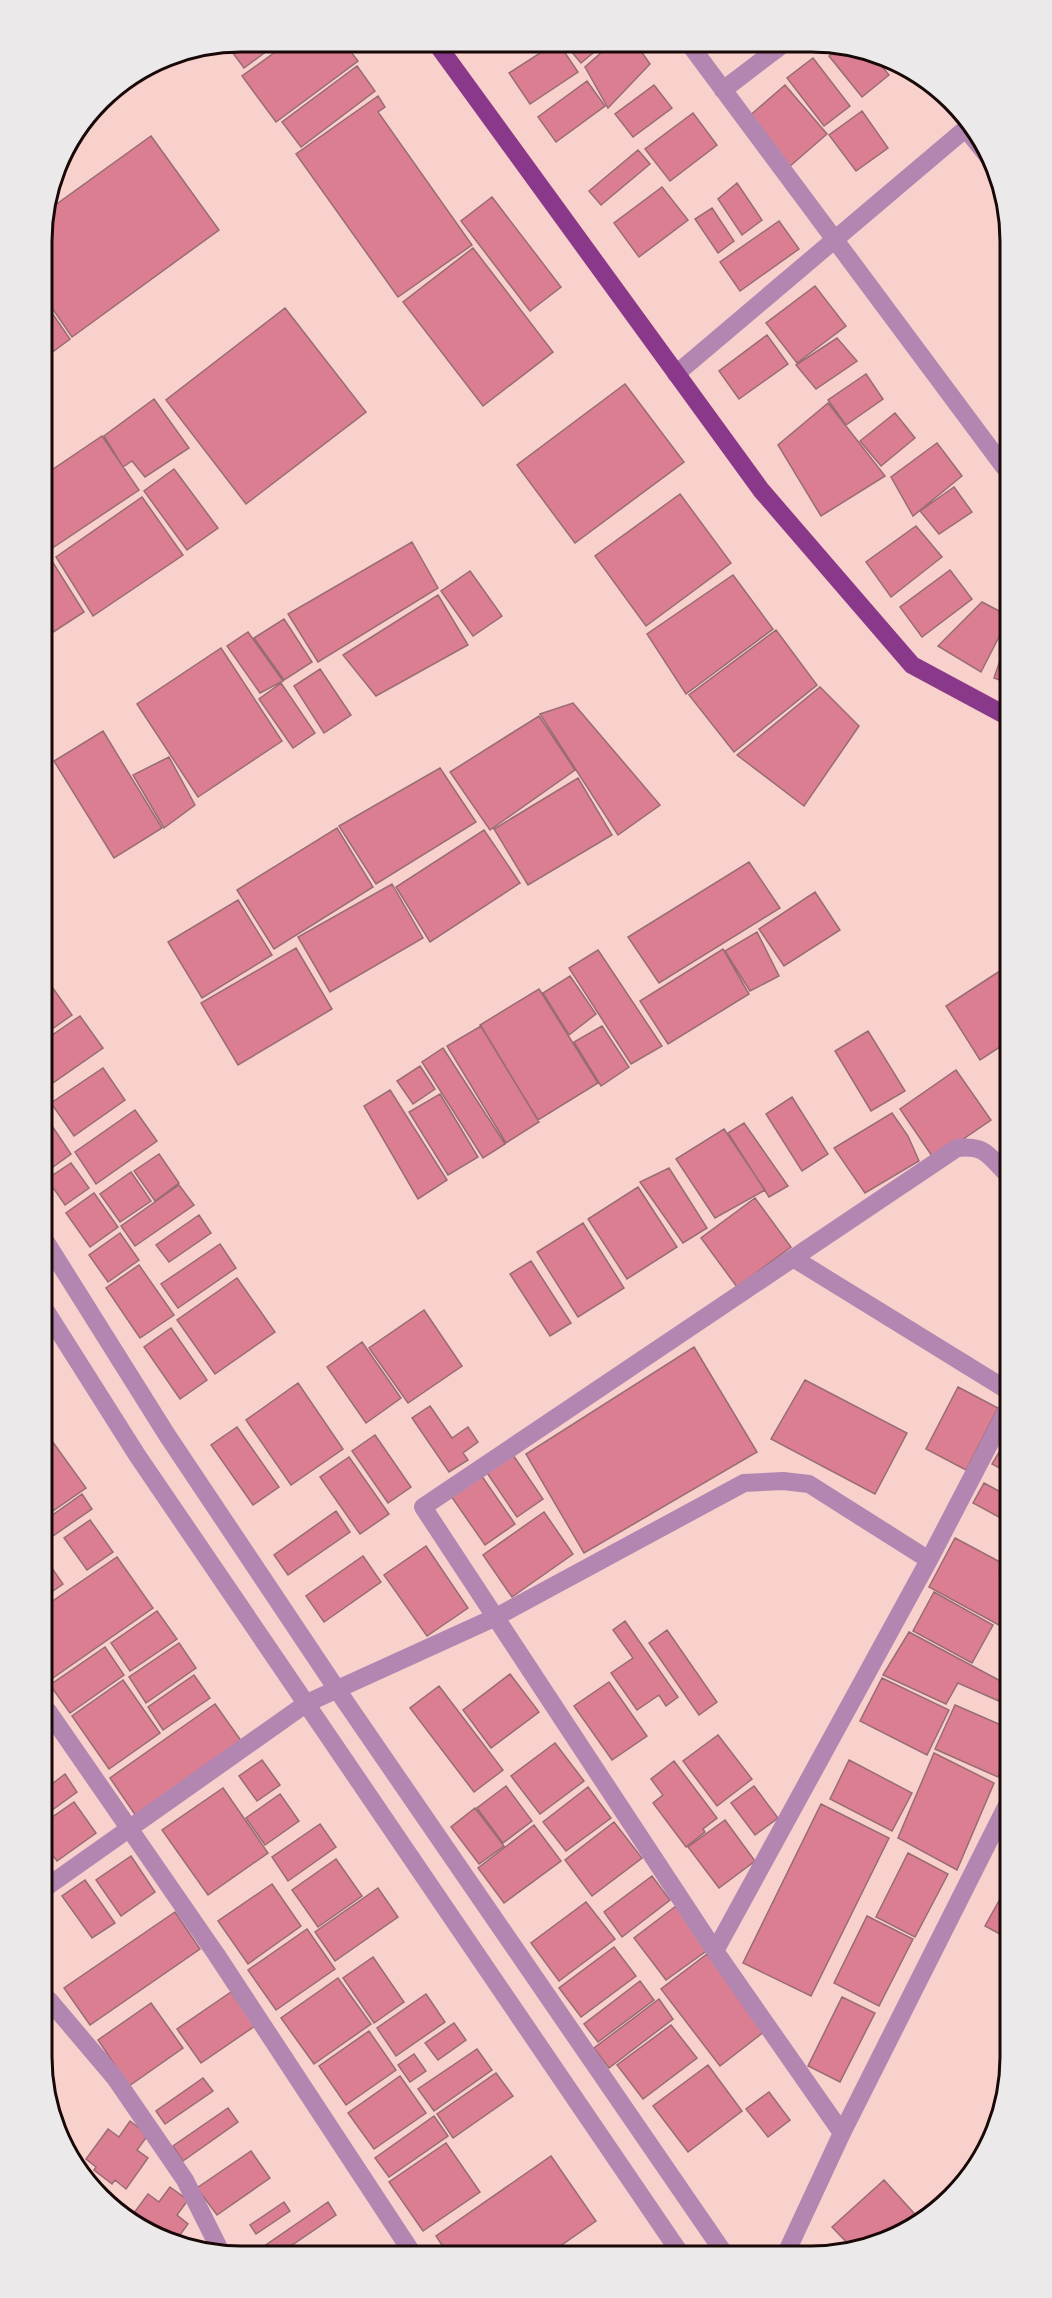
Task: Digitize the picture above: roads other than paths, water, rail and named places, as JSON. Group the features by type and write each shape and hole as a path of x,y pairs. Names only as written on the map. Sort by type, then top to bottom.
{"main road":[{"path":"443,53 761,490 912,665 1000,712"}],"street":[{"path":"695,52 1000,461"},
{"path":"723,90 773,52"},
{"path":"676,374 963,131"},
{"path":"842,2133 715,1951 423,1507 957,1148 982,1149 999,1166"},
{"path":"52,1252 167,1435 338,1691 719,2246"},
{"path":"793,1258 999,1385"},
{"path":"52,1321 137,1455 675,2246"},
{"path":"715,1951 929,1560 999,1425"},
{"path":"52,1883 307,1703 338,1691 496,1617 744,1483 783,1481 809,1484 929,1560"},
{"path":"52,1718 216,1954 408,2246"},
{"path":"789,2246 842,2133 999,1821"},
{"path":"52,2004 115,2078 185,2180 217,2244"}]}
